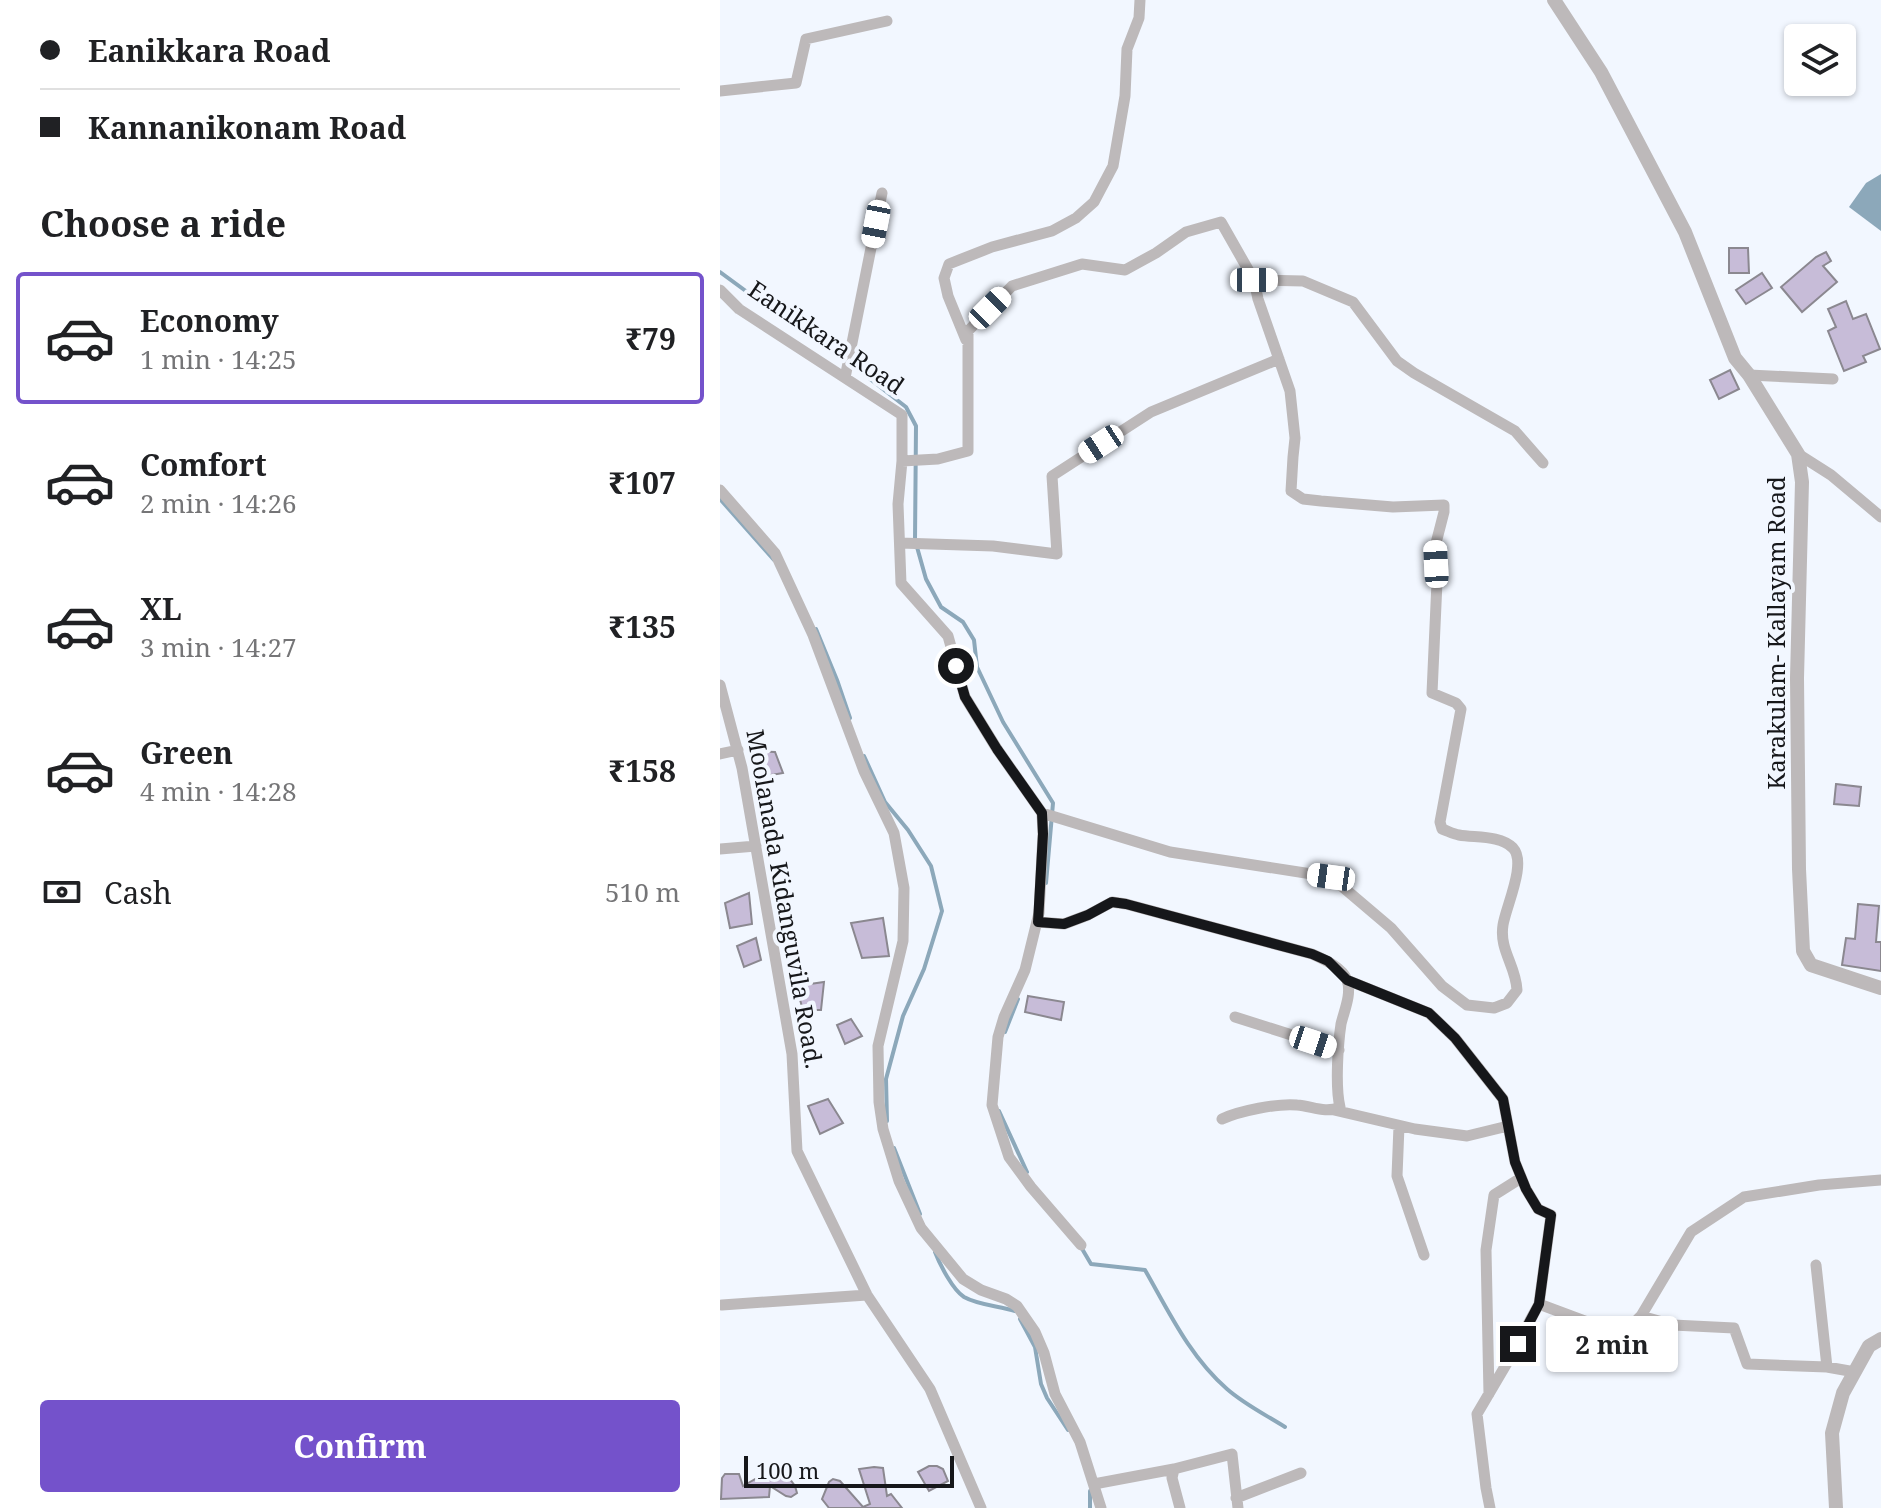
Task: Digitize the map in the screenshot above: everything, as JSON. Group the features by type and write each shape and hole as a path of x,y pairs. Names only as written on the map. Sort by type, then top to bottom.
{"street":[{"path":"968,345 948,296 944,278 949,264 992,247 1052,231 1076,218 1094,202 1113,166 1125,96 1127,49 1139,18 1140,0"},
{"name":"Karakulam- Kallayam Road","path":"1554,0 1601,72 1685,232 1735,358 1798,454 1802,482 1797,678 1803,951 1811,965 1881,988"},
{"path":"720,91 796,83 806,39 887,21"},
{"path":"845,378 882,193"},
{"path":"912,460 938,459 968,451 968,331 1012,286 1082,264 1125,270 1186,232 1221,222 1254,280 1290,391 1295,438 1291,491 1303,499 1321,501 1393,507 1444,505 1435,547 1437,582 1432,693 1456,703 1461,709 1440,822 1442,829 1456,835 1499,841 1513,848 1519,861 1503,927 1504,952 1517,977 1517,990 1507,1003 1494,1008 1467,1005 1442,986 1391,928 1331,877 1170,852 1049,815 1042,847 1041,922 998,1037 992,1105 1009,1157 1081,1245"},
{"path":"1254,280 1303,281 1353,302 1397,361 1515,431 1543,463"},
{"name":"Eanikkara Road","path":"720,290 739,309 902,415 912,460 898,504 901,583 948,636 965,697 997,749 1049,815"},
{"path":"900,543 993,546 1057,554 1052,476 1151,412 1279,359"},
{"path":"1749,375 1833,379"},
{"path":"1798,454 1831,475 1881,517"},
{"path":"720,490 775,553 813,635 864,771 894,833 904,888 903,941 878,1046 878,1060 883,1129 899,1181 921,1228 963,1279 1017,1306 1035,1332 1055,1394 1080,1442 1101,1508"},
{"name":"Moolanada Kidanguvila Road.","path":"720,685 738,750 792,1054 797,1151 867,1295 930,1389 981,1508"},
{"path":"720,754 738,750"},
{"path":"720,849 756,846"},
{"path":"1041,922 1064,924 1112,902 1312,954 1328,961 1347,980 1429,1013 1472,1057 1503,1099 1521,1178 1538,1209 1551,1215 1539,1304 1477,1414 1490,1508"},
{"path":"1334,1110 1340,1107 1339,1050 1341,1024 1347,1004 1347,980"},
{"path":"1235,1017 1339,1050"},
{"path":"1222,1119 1270,1106 1296,1104 1399,1126 1467,1136 1508,1126"},
{"path":"1399,1126 1397,1176 1424,1255"},
{"path":"1489,1395 1486,1250 1494,1195 1521,1178"},
{"path":"1539,1304 1622,1335 1641,1316 1691,1232 1744,1197 1819,1185 1881,1180"},
{"path":"1816,1265 1827,1367"},
{"path":"721,1307 867,1295"},
{"path":"1641,1316 1673,1325 1734,1328 1747,1364 1827,1367 1855,1372"},
{"path":"1836,1508 1832,1433 1843,1393 1869,1346 1881,1339"},
{"path":"1094,1484 1232,1454 1237,1503 1301,1473"},
{"path":"1174,1469 1172,1478 1180,1508"}],"water":[{"path":"1881,174 1881,231 1849,207 1866,183"}],"building":[{"path":"1729,248 1748,248 1749,273 1729,273"},
{"path":"1826,252 1831,261 1823,266 1837,282 1802,312 1781,287"},
{"path":"1762,273 1772,288 1746,304 1736,290"},
{"path":"1846,301 1853,319 1866,314 1880,349 1863,356 1866,362 1844,371 1828,331 1836,327 1828,309"},
{"path":"1730,370 1739,389 1719,399 1710,380"},
{"path":"754,751 775,752 783,773 754,778"},
{"path":"1836,784 1861,787 1859,806 1834,804"},
{"path":"749,893 752,924 730,928 725,903"},
{"path":"1858,904 1879,906 1876,942 1881,942 1881,971 1842,965 1846,938 1855,939"},
{"path":"883,918 889,956 862,958 851,923"},
{"path":"756,938 761,960 744,967 737,946"},
{"path":"824,982 821,1010 803,1010 796,986"},
{"path":"1028,996 1064,1002 1061,1020 1025,1012"},
{"path":"851,1019 862,1036 845,1044 837,1025"},
{"path":"828,1099 843,1123 820,1134 808,1106"},
{"path":"929,1466 943,1469 948,1481 929,1491 918,1472"},
{"path":"883,1468 887,1496 891,1494 902,1508 829,1508 822,1499 833,1479 840,1481 863,1507 870,1504 859,1469"},
{"path":"725,1474 739,1474 743,1486 757,1478 776,1478 786,1474 797,1493 786,1496 770,1486 769,1497 721,1499"}],"waterway":[{"path":"720,272 792,325 811,333 906,407 916,426 915,540 926,579 941,607 963,622 974,640 977,667 1003,722 1053,803 1046,883"},
{"path":"720,499 774,560"},
{"path":"816,629 850,718"},
{"path":"864,756 885,802 931,866 942,911 924,969 903,1016 886,1079 887,1121"},
{"path":"1005,1032 1018,999"},
{"path":"999,1111 1027,1172"},
{"path":"894,1148 920,1214"},
{"path":"1081,1247 1091,1264 1145,1270 1202,1363 1241,1400 1285,1427"},
{"path":"935,1252 951,1283 964,1297 1015,1311"},
{"path":"1020,1319 1035,1347 1041,1384 1047,1398 1068,1430"},
{"path":"1090,1491 1090,1508"}],"route":[{"path":"956,666 965,697 1042,813 1038,922 1064,924 1112,902 1312,954 1328,961 1347,980 1429,1013 1472,1057 1503,1099 1515,1162 1526,1189 1538,1209 1551,1215 1539,1304 1518,1344"}]}
